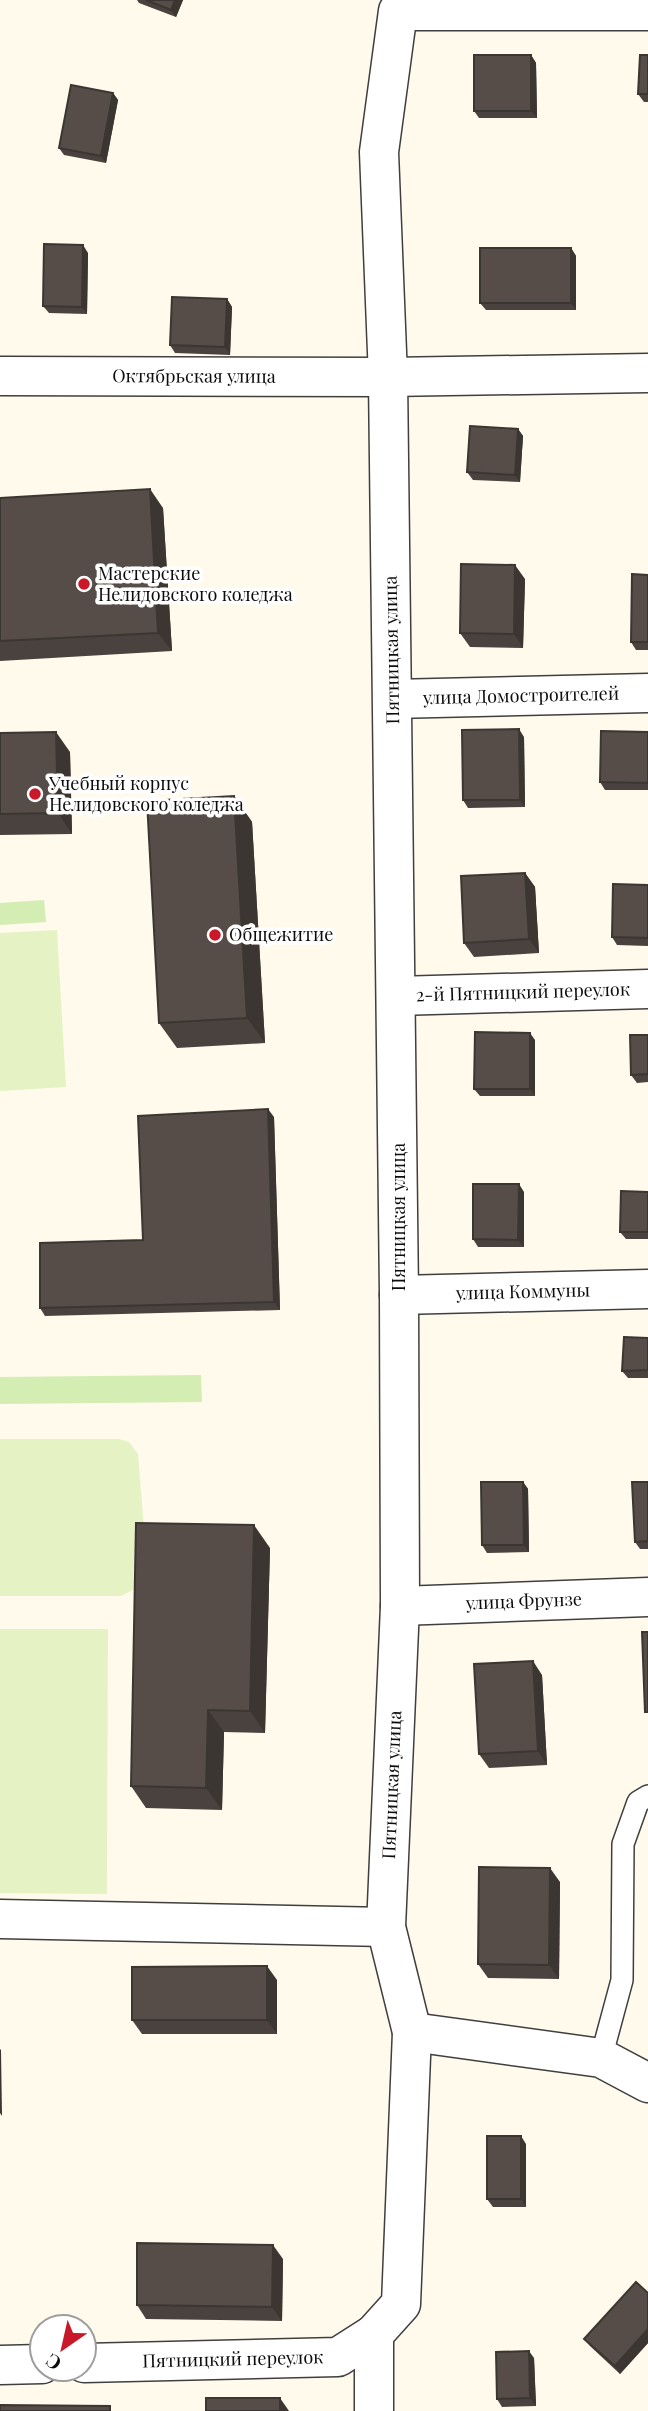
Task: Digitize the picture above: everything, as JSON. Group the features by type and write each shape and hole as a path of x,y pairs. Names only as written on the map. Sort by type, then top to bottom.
{"street":[{"name":"Пятницкая улица","path":"374,2334 401,2304 412,2032 386,1927 400,1606 399,1295 393,699 387,377 379,152 398,11 648,11"},
{"name":"Октябрьская улица","path":"0,376 387,377 648,373"},
{"name":"улица Домостроителей","path":"393,699 648,693"},
{"name":"2-й Пятницкий переулок","path":"397,996 648,989"},
{"name":"улица Коммуны","path":"399,1295 648,1289"},
{"name":"улица Фрунзе","path":"400,1606 648,1597"},
{"path":"0,1919 386,1927"},
{"path":"412,2032 601,2058 648,2083"},
{"path":"374,2334 374,2411"},
{"name":"Пятницкий переулок","path":"98,2363 338,2357 374,2334"},
{"path":"0,2365 28,2364"}],"lane":[{"path":"601,2058 622,1980 623,1844 638,1802 648,1796"}],"green space":[{"path":"44,900 46,922 0,925 0,903"},
{"path":"57,930 66,1087 0,1091 0,933"},
{"path":"201,1375 202,1402 0,1404 0,1377"},
{"path":"0,1439 119,1439 129,1442 138,1454 147,1566 133,1590 121,1596 0,1596"},
{"path":"0,1629 108,1629 107,1894 0,1893"}],"building":[{"path":"146,0 175,0 171,10"},
{"path":"474,55 531,55 531,111 474,111"},
{"path":"640,55 648,55 648,94 638,94"},
{"path":"71,85 113,93 101,156 59,148"},
{"path":"44,244 83,245 82,307 43,306"},
{"path":"480,248 571,248 571,303 480,303"},
{"path":"172,297 227,299 225,347 170,345"},
{"path":"470,426 518,429 515,475 467,472"},
{"name":"Мастерские Нелидовского коледжа","path":"150,489 158,633 0,641 0,498"},
{"path":"461,564 515,565 514,634 460,633"},
{"path":"632,574 648,575 648,642 631,642"},
{"path":"519,729 520,800 463,800 462,730"},
{"path":"601,731 648,732 648,783 600,782"},
{"path":"56,732 58,813 0,814 0,733"},
{"name":"Общежитие","path":"234,796 247,1018 159,1023 147,801"},
{"path":"525,873 529,939 464,943 461,876"},
{"path":"613,884 648,885 648,938 612,937"},
{"path":"475,1032 530,1033 530,1089 474,1089"},
{"path":"630,1035 648,1035 648,1074 631,1075"},
{"path":"268,1109 274,1302 40,1308 40,1243 143,1240 138,1116"},
{"path":"473,1184 519,1184 518,1240 473,1239"},
{"path":"621,1191 648,1192 648,1232 620,1232"},
{"path":"624,1337 648,1338 648,1370 622,1371"},
{"path":"481,1482 523,1482 524,1545 482,1545"},
{"path":"632,1482 648,1482 648,1541 635,1542"},
{"path":"136,1523 254,1525 250,1711 208,1710 206,1788 131,1786"},
{"path":"642,1632 648,1632 648,1712 645,1712"},
{"path":"533,1661 538,1751 479,1754 474,1664"},
{"path":"479,1867 550,1868 549,1965 478,1964"},
{"path":"267,1966 267,2020 132,2020 132,1967"},
{"path":"487,2136 521,2136 521,2199 487,2199"},
{"path":"137,2243 273,2245 272,2307 137,2305"},
{"path":"636,2282 648,2293 648,2329 615,2366 584,2339"},
{"path":"529,2351 530,2398 497,2399 496,2352"},
{"path":"206,2398 280,2398 280,2411 206,2411"},
{"path":"0,2405 110,2406 110,2411 0,2411"}],"place":[{"name":"Мастерские Нелидовского коледжа","path":"84,584"},
{"name":"Учебный корпус Нелидовского коледжа","path":"35,794"},
{"name":"Общежитие","path":"215,935"}]}
